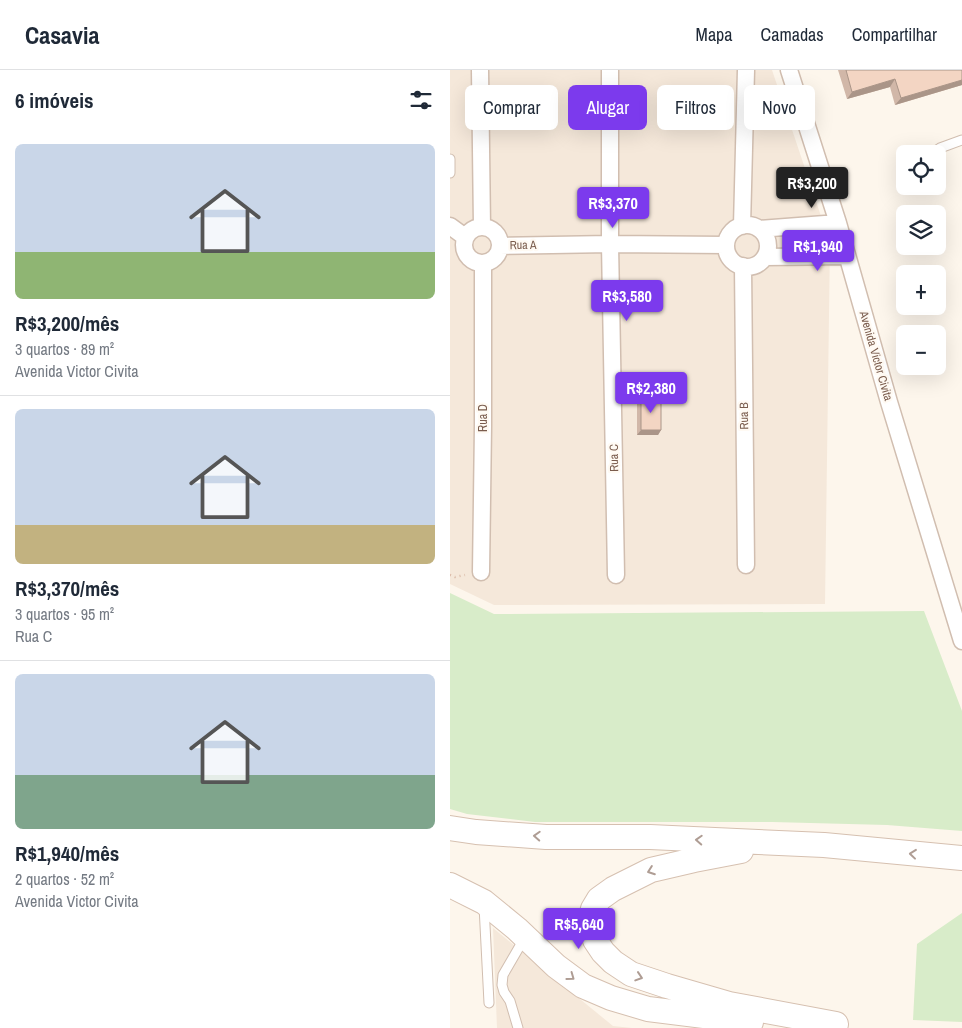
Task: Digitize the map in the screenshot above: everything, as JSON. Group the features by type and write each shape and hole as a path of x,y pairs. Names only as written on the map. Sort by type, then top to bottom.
{"main road":[{"path":"450,828 476,832 546,837 650,838 824,845 962,858"},
{"path":"784,843 651,870 613,889 599,898 592,909 590,920 595,940 613,962 631,974 729,1004 840,1026"},
{"path":"450,885 484,902 525,936 556,966 583,986 611,998 648,1009 756,1022 840,1026"}],"street":[{"path":"480,70 482,227"},
{"name":"Rua C","path":"610,70 610,244 616,575"},
{"path":"742,226 746,70"},
{"name":"Avenida Victor Civita","path":"789,70 838,223 962,642"},
{"path":"759,229 838,223"},
{"path":"450,226 465,238"},
{"path":"742,226 752,226 759,229 768,240 765,257 761,262 749,267 733,261 729,256 726,245 732,231 742,226"},
{"path":"482,227 495,232 500,241 497,256 483,264 468,258 463,243 472,230 482,227"},
{"name":"Rua A","path":"500,246 610,244 726,245"},
{"path":"765,257 847,256"},
{"name":"Rua D","path":"481,572 483,264"},
{"name":"Rua B","path":"743,266 746,565"}],"lane":[{"path":"946,146 962,140"},
{"path":"450,159 450,172"},
{"path":"484,902 488,1004"},
{"path":"518,1028 510,1001 502,985 503,975 525,936"}],"shaded area":[{"path":"450,70 772,70 777,85 744,85 744,130 792,130 830,243 825,604 494,605 450,584"},
{"path":"493,928 613,1026 632,1028 497,1028"}],"green space":[{"path":"450,593 494,614 924,611 962,711 962,831 887,825 772,822 535,822 467,814 450,809"},
{"path":"962,913 962,1022 913,1020 917,944"}],"building":[{"path":"846,70 962,70 962,80 901,98 895,79 852,92"},
{"path":"641,398 661,398 661,430 641,430"}]}
